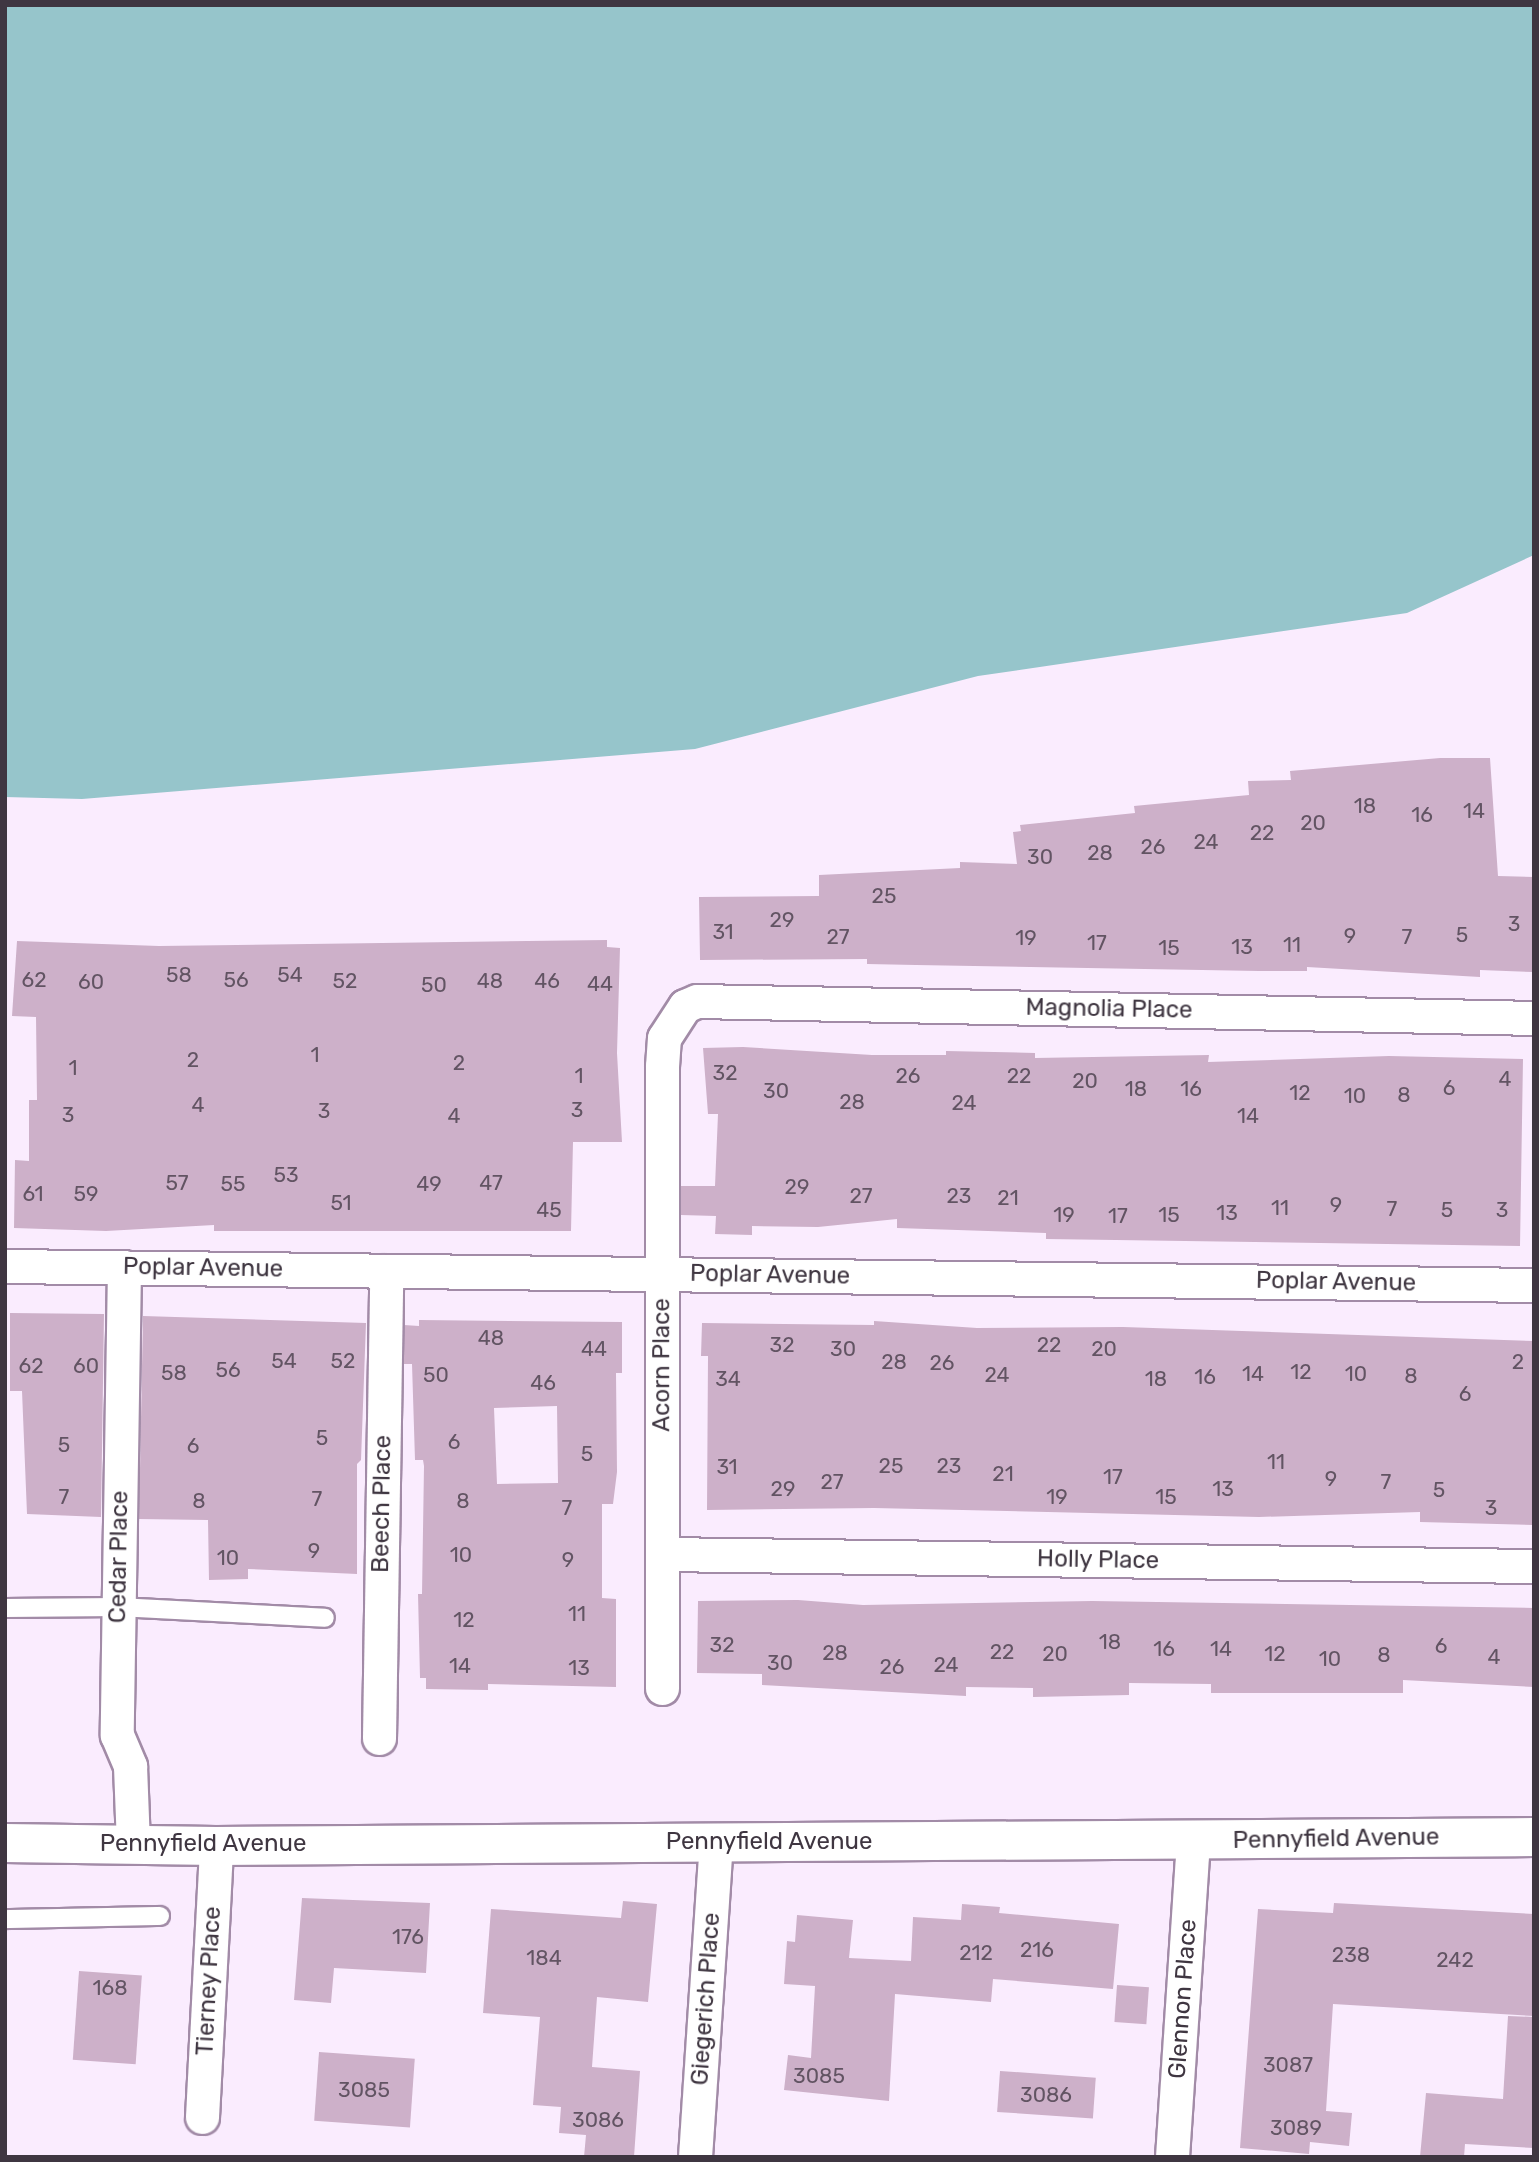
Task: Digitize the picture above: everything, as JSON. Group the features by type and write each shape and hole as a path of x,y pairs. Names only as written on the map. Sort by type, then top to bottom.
{"street":[{"name":"Magnolia Place","path":"685,1006 710,1001 1534,1018"},
{"name":"Acorn Place","path":"662,1688 664,1038 685,1006"},
{"name":"Poplar Avenue","path":"5,1266 1534,1285"},
{"name":"Cedar Place","path":"124,1267 117,1735 130,1766 133,1844"},
{"name":"Beech Place","path":"379,1738 386,1271"},
{"name":"Holly Place","path":"662,1554 1534,1566"},
{"name":"Pennyfield Avenue","path":"5,1843 216,1846 1534,1837"},
{"name":"Glennon Place","path":"1172,2157 1193,1841"},
{"name":"Giegerich Place","path":"695,2157 716,1842"},
{"name":"Tierney Place","path":"202,2117 216,1846"}],"lane":[{"path":"5,1608 118,1607 325,1618"},
{"path":"5,1919 160,1916"}],"shaded area":[{"path":"5,5 1534,5 1534,555 1407,613 978,676 695,749 82,799 5,797"}],"building":[{"path":"1440,758 1490,758 1498,876 1534,877 1534,972 1480,970 1480,977 1307,967 1307,971 1259,971 867,964 867,959 700,960 699,897 819,896 819,875 960,868 960,862 1017,864 1013,832 1021,831 1020,825 1135,813 1134,806 1249,795 1248,781 1291,780 1290,771"},
{"path":"607,940 607,947 620,948 617,1053 622,1142 573,1142 571,1231 214,1231 214,1225 106,1231 14,1228 15,1160 29,1161 29,1100 37,1100 36,1017 12,1016 17,941 159,946"},
{"path":"743,1047 872,1055 946,1055 946,1051 1035,1053 1035,1058 1209,1055 1208,1062 1389,1056 1523,1059 1520,1246 1046,1239 1046,1233 897,1228 897,1219 818,1227 752,1226 752,1235 715,1234 716,1216 681,1215 681,1186 715,1186 718,1114 708,1114 703,1048"},
{"path":"10,1313 104,1314 101,1517 27,1514 22,1391 10,1391"},
{"path":"143,1316 366,1323 361,1460 357,1464 357,1574 248,1569 248,1579 209,1580 208,1520 139,1519"},
{"path":"419,1320 622,1322 622,1373 616,1373 617,1472 613,1504 602,1504 602,1598 616,1599 616,1687 488,1684 488,1690 426,1689 426,1678 420,1678 418,1594 422,1594 424,1466 423,1460 415,1460 412,1364 404,1364 404,1325 419,1326","holes":["557,1406 558,1483 497,1484 494,1408"]},
{"path":"874,1321 977,1328 1123,1327 1534,1341 1534,1525 1420,1522 1420,1512 1259,1517 874,1508 707,1510 708,1356 701,1356 702,1323 874,1325"},
{"path":"798,1600 863,1605 1092,1601 1534,1608 1534,1687 1403,1680 1403,1693 1211,1693 1211,1684 1129,1683 1129,1695 1033,1697 1033,1688 966,1687 966,1696 762,1685 762,1674 697,1673 698,1601"},
{"path":"302,1898 430,1903 426,1973 334,1968 331,2003 294,2000"},
{"path":"623,1901 657,1904 648,2002 597,1997 592,2067 640,2071 634,2157 584,2157 586,2135 559,2133 561,2107 533,2105 540,2017 483,2013 491,1909 621,1918"},
{"path":"1334,1903 1534,1914 1534,2016 1333,2004 1326,2111 1352,2113 1349,2146 1310,2142 1309,2154 1240,2148 1258,1909 1333,1913"},
{"path":"962,1904 1000,1907 999,1913 1119,1924 1113,1989 993,1979 991,2002 895,1994 889,2101 784,2090 788,2055 811,2058 815,1986 784,1984 787,1941 795,1942 797,1915 853,1920 849,1958 911,1961 913,1917 961,1920"},
{"path":"79,1971 142,1975 136,2064 73,2060"},
{"path":"1117,1985 1149,1987 1146,2024 1114,2022"},
{"path":"1508,2016 1534,2017 1534,2148 1465,2144 1464,2157 1420,2157 1426,2093 1503,2099"},
{"path":"319,2052 415,2059 410,2128 314,2121"},
{"path":"1000,2071 1096,2078 1093,2119 997,2112"}]}
